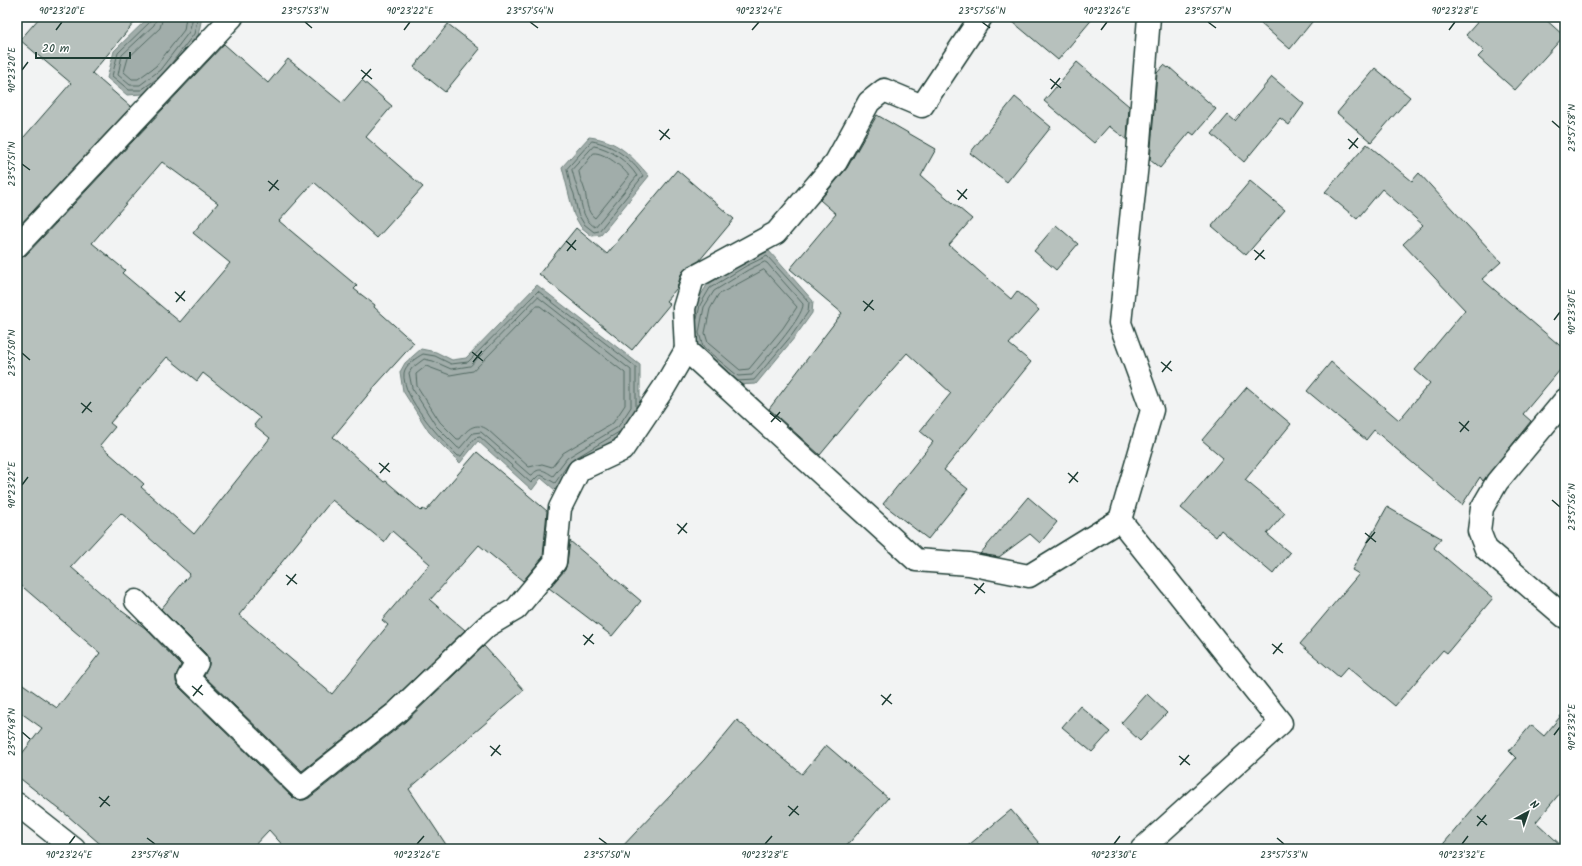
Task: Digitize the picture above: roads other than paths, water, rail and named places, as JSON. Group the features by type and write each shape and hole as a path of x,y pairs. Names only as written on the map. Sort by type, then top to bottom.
{"street":[{"path":"17,246 232,17"},
{"path":"136,601 197,663 188,678 301,788 397,712 487,626 516,609 555,562 560,508 579,470 622,450 665,386 686,350 684,308 693,278 776,233 836,162 869,102 884,90 922,106 981,17"},
{"path":"686,350 916,560 969,564 1029,576 1120,520 1152,410 1120,323 1138,154 1149,17"},
{"path":"1565,400 1497,482 1482,508 1479,531 1486,549 1565,617"},
{"path":"1120,520 1281,723 1142,849"},
{"path":"17,804 74,849"}],"water":[{"path":"149,17 202,17 198,36 167,77 143,94 127,95 107,78 114,51"},
{"path":"589,137 608,141 616,145 636,161 649,176 601,235 592,236 581,227 574,215 562,167"},
{"path":"769,251 813,301 812,313 795,337 756,384 735,385 695,352 689,333 696,303 707,285 744,262"},
{"path":"537,285 640,365 640,410 624,434 572,465 555,490 541,478 532,490 478,441 460,463 429,432 403,391 400,372 405,363 421,349 436,352 452,360 466,358"}]}
